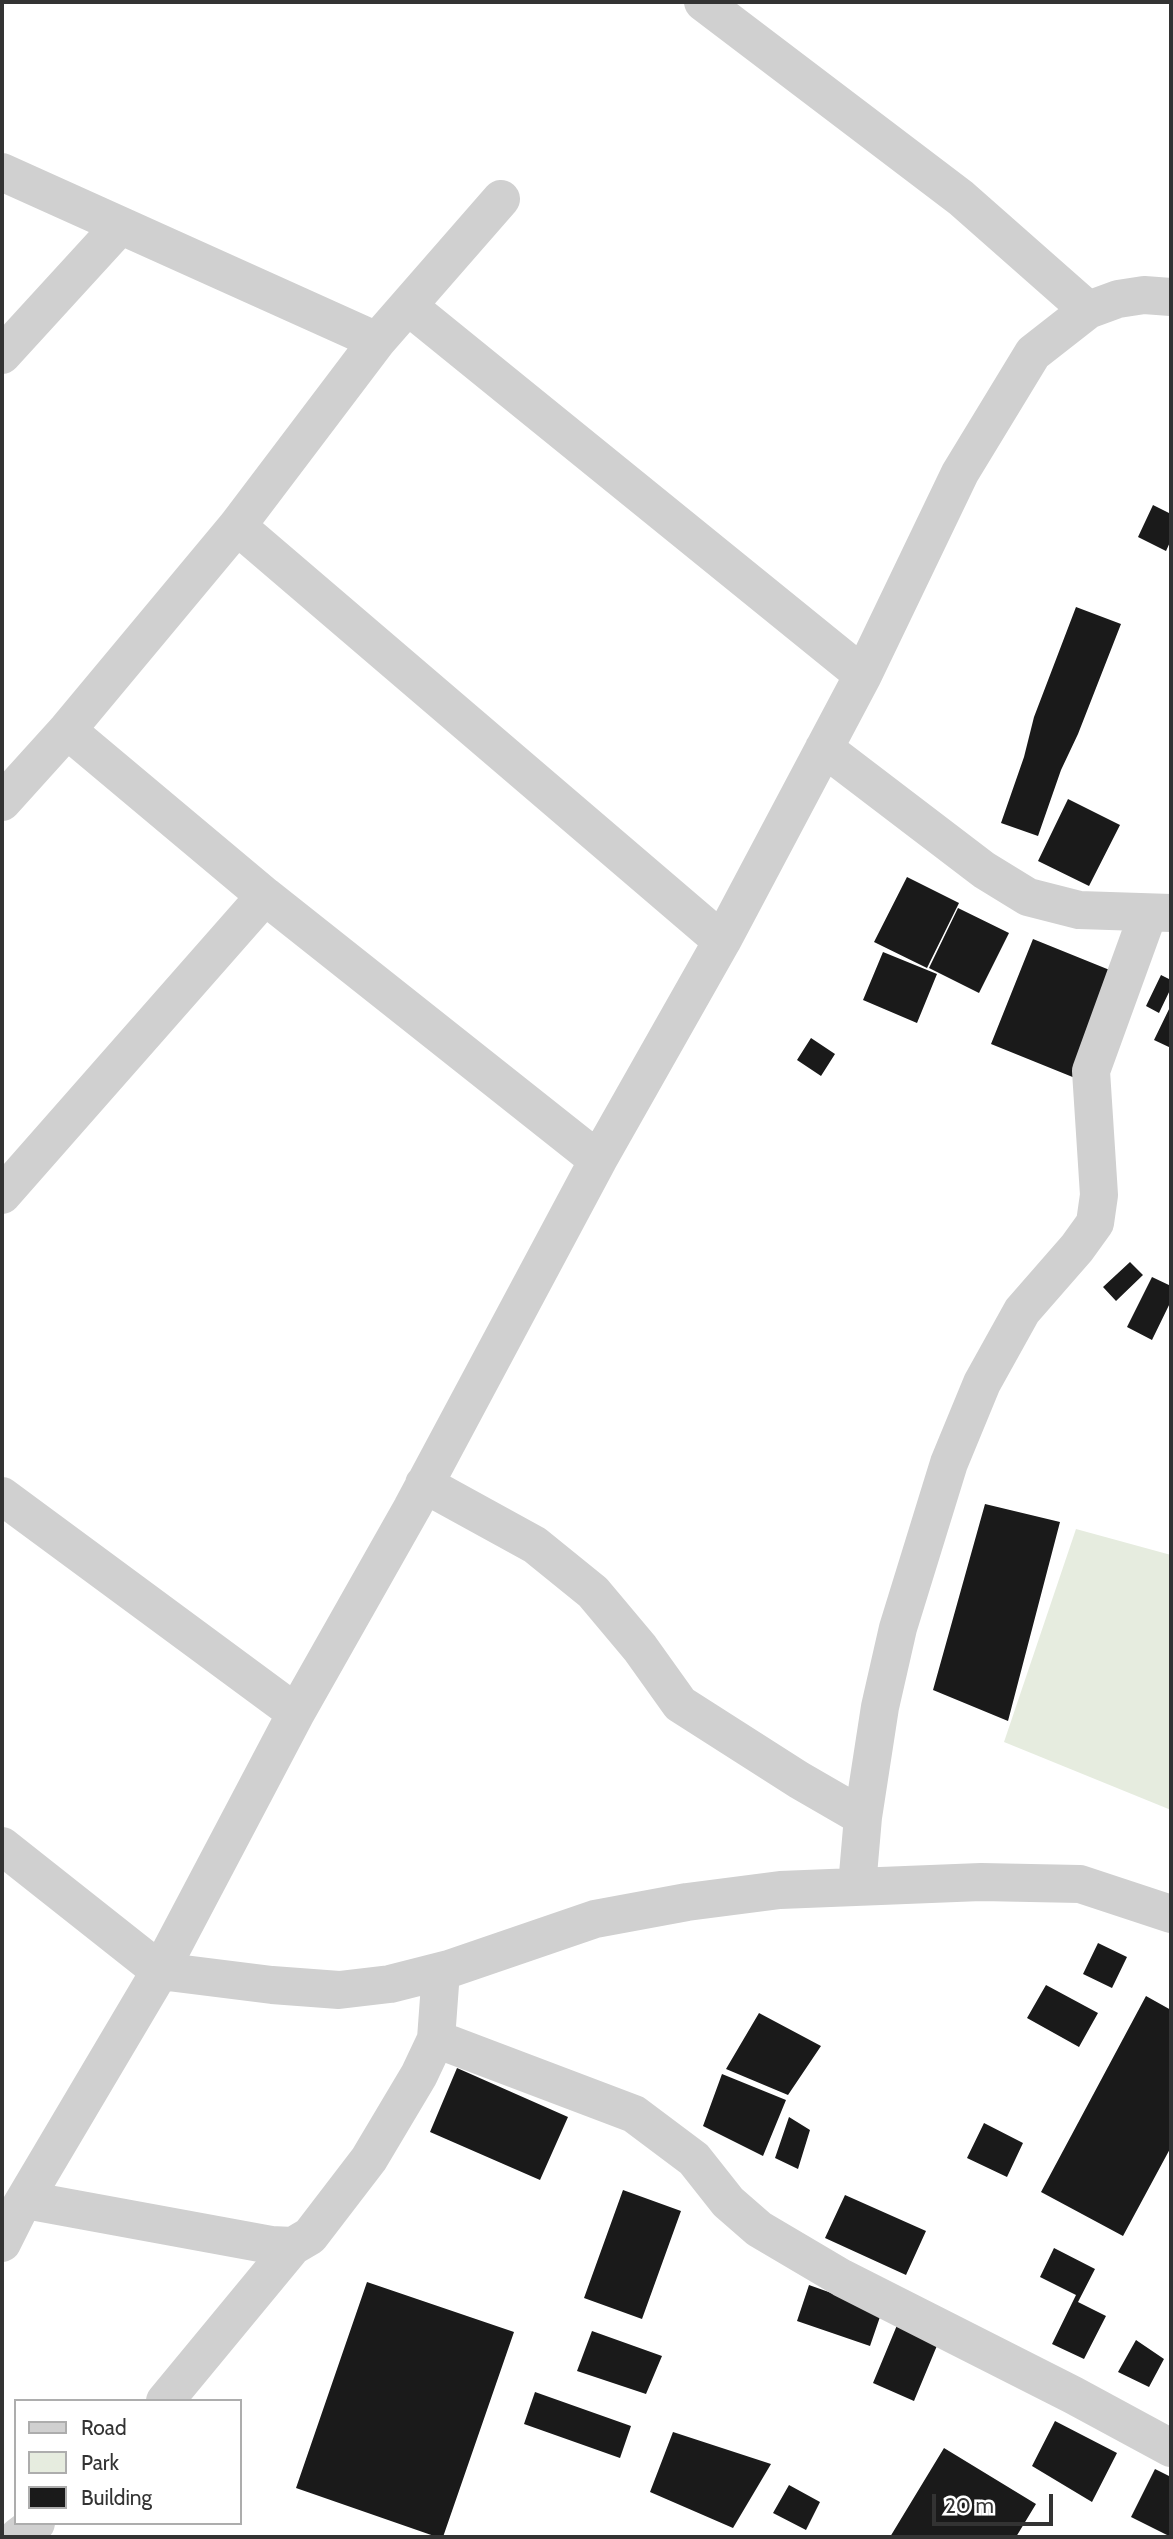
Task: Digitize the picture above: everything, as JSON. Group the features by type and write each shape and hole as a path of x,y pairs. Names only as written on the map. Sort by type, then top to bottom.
{"street":[{"path":"703,2 961,198 1088,310"},
{"path":"2,172 377,341"},
{"path":"2,802 67,730 237,526 377,341 501,199"},
{"path":"2,355 120,226"},
{"path":"2,2243 16,2201 160,1972 296,1713 424,1485 598,1160 722,941 863,675 960,473 1033,353 1088,310 1118,299 1144,295 1171,297"},
{"path":"408,306 863,675"},
{"path":"237,526 722,941"},
{"path":"67,730 265,896 598,1160"},
{"path":"824,748 984,870 1028,897 1079,910 1159,914 1091,1071 1099,1195 1095,1223 1077,1248 1022,1311 982,1383 950,1463 898,1628 880,1707 863,1817 857,1886"},
{"path":"2,1195 265,896"},
{"path":"424,1485 535,1545 593,1592 640,1648 680,1704 799,1780 863,1817"},
{"path":"2,1496 296,1713"},
{"path":"2,1846 160,1972 339,1990 390,1984 441,1971 595,1919 687,1902 780,1890 981,1882 1080,1884 1171,1914"},
{"path":"167,2399 293,2246 310,2236 369,2158 419,2075 436,2039 441,1971"},
{"path":"436,2039 634,2113 694,2159 728,2202 759,2229 842,2277 1171,2448"},
{"path":"16,2201 271,2245 293,2246"},
{"path":"18,2537 33,2525"}],"green space":[{"path":"1076,1529 1171,1555 1171,1810 1004,1742"}],"building":[{"path":"1153,505 1171,514 1171,540 1166,551 1138,537"},
{"path":"1076,607 1121,624 1061,770 1038,836 1001,823 1024,757 1034,717"},
{"path":"1068,799 1120,825 1089,886 1038,861"},
{"path":"907,877 959,903 927,968 874,942"},
{"path":"958,908 1009,933 979,993 929,968"},
{"path":"1033,939 1122,975 1080,1080 991,1044"},
{"path":"883,952 937,974 917,1023 863,1000"},
{"path":"1161,975 1171,980 1171,988 1159,1013 1146,1006"},
{"path":"1171,1005 1171,1048 1154,1040"},
{"path":"811,1038 835,1054 821,1076 797,1060"},
{"path":"1130,1262 1143,1275 1116,1301 1103,1287"},
{"path":"1152,1277 1171,1286 1171,1301 1152,1340 1127,1327"},
{"path":"985,1504 1060,1522 1008,1721 933,1690"},
{"path":"1098,1943 1127,1957 1112,1988 1083,1974"},
{"path":"1046,1985 1098,2013 1079,2047 1027,2018"},
{"path":"1146,1996 1171,2010 1171,2147 1123,2236 1041,2192"},
{"path":"759,2013 821,2046 788,2095 726,2069"},
{"path":"457,2068 568,2117 540,2180 430,2132"},
{"path":"722,2074 786,2100 763,2156 703,2126"},
{"path":"789,2117 810,2130 798,2169 775,2158"},
{"path":"984,2123 1023,2143 1007,2177 967,2158"},
{"path":"623,2190 681,2211 642,2319 584,2298"},
{"path":"845,2195 926,2231 906,2275 825,2238"},
{"path":"1054,2248 1095,2269 1078,2302 1106,2316 1084,2359 1052,2344 1076,2295 1040,2277"},
{"path":"367,2282 514,2332 443,2537 296,2488"},
{"path":"809,2285 882,2311 870,2346 797,2321"},
{"path":"900,2318 941,2336 914,2401 873,2383"},
{"path":"592,2331 662,2356 646,2394 577,2371"},
{"path":"1136,2340 1164,2359 1149,2387 1118,2372"},
{"path":"535,2392 631,2426 620,2458 524,2424"},
{"path":"1055,2421 1117,2453 1092,2502 1032,2466"},
{"path":"673,2432 771,2464 733,2528 650,2492"},
{"path":"944,2448 1036,2504 1016,2537 890,2537"},
{"path":"1155,2469 1171,2477 1171,2537 1131,2517"},
{"path":"789,2485 820,2502 806,2530 773,2513"}]}
